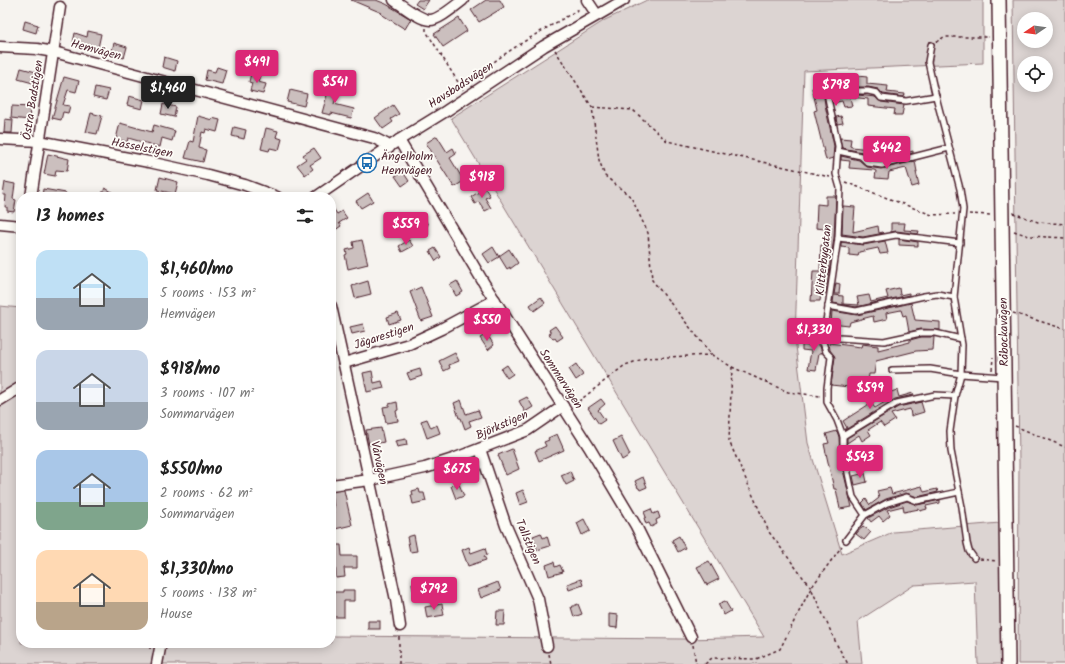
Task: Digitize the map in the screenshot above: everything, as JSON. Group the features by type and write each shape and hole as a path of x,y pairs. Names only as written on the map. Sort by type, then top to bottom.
{"street":[{"path":"394,0 422,18 431,20 463,0"},
{"path":"587,0 597,15"},
{"name":"Havsbadsvägen","path":"323,192 399,140 446,111 550,42 624,0"},
{"name":"Råbockavägen","path":"999,0 1008,664"},
{"name":"Östra Badstigen","path":"32,192 60,7"},
{"name":"Hemvägen","path":"0,47 37,49 54,52 374,138 386,144 389,148"},
{"name":"Hasselstigen","path":"0,139 39,141 208,175 245,185 264,192"},
{"name":"Sommarvägen","path":"399,140 495,300 564,408 636,526 691,637"},
{"path":"0,224 16,226"},
{"name":"Jägarestigen","path":"344,362 408,344 441,329 495,300"},
{"name":"Vårvägen","path":"336,328 396,600 400,626"},
{"path":"0,400 16,390"},
{"name":"Björkstigen","path":"336,484 370,480 425,468 452,460 528,430 564,408"},
{"name":"Tallstigen","path":"480,449 506,526 538,599 547,646"},
{"path":"158,664 160,648"}],"lane":[{"path":"931,45 928,62 960,189 962,214 954,296 961,339 961,374 955,396 950,440 967,543 974,558"},
{"name":"Klitterbygatan","path":"865,515 853,497 843,449 843,436 838,420 827,402 827,388 831,357 826,352 823,342 838,238 840,188 836,174 838,146 828,98 830,95 858,91 877,93 881,98 906,101 936,96"},
{"path":"838,151 861,156 868,163 882,165 949,148"},
{"path":"838,238 863,241 896,235 960,243"},
{"path":"828,306 856,311 937,294 954,296"},
{"path":"824,337 884,341 921,333 935,333 961,339"},
{"path":"892,370 930,369 961,374 1004,377"},
{"path":"843,436 897,403 935,395 955,396"},
{"path":"846,540 865,515 887,503 907,497 917,502 959,492"}],"path":[{"path":"426,19 426,32 463,90"},
{"path":"931,45 944,37 999,38"},
{"path":"550,42 592,107 599,160 605,176 631,197 648,233 652,280 712,355 732,367 788,392 827,396"},
{"path":"592,107 633,110 667,141 837,179 932,215 993,215"},
{"path":"1009,211 1038,222 1065,224"},
{"path":"1012,231 1029,236 1065,238"},
{"path":"1011,312 1065,329"},
{"path":"564,408 625,365 646,358 712,355"},
{"path":"732,367 729,441 769,532 811,588 837,645 848,664"},
{"path":"1012,425 1065,447"},
{"path":"705,664 712,658 756,659 780,649 811,588 846,540"},
{"path":"974,558 986,561 1006,560"},
{"path":"398,664 400,626"},
{"path":"691,637 696,664"}],"shaded area":[{"path":"647,0 983,0 983,63 804,71 795,338 808,443 842,554 893,532 1000,523 1001,664 978,664 975,581 914,585 858,621 862,664 0,664 0,306 16,308 16,648 336,648 336,636 687,639 764,637 451,118 605,20"},
{"path":"1013,0 1065,0 1065,664 1018,664 1019,463"}],"building":[{"path":"351,0 376,0 386,4 411,19 405,29 381,14 382,13"},
{"path":"418,0 429,0 423,9 415,4"},
{"path":"486,0 500,0 504,7 479,22 471,10"},
{"path":"459,18 467,31 443,47 434,34"},
{"path":"25,21 38,25 36,33 23,29"},
{"path":"88,31 101,34 98,48 73,43 75,33 87,37"},
{"path":"114,43 127,47 124,58 111,54"},
{"path":"164,57 177,61 175,71 162,67"},
{"path":"217,67 226,70 222,84 205,80 207,70 215,72"},
{"path":"21,68 36,72 33,83 18,79"},
{"path":"251,73 260,75 258,82 266,84 263,94 250,91 252,83 249,82"},
{"path":"858,76 867,77 867,84 888,86 887,92 905,94 904,97 883,94 878,89 868,87 857,87 828,92 824,97 834,146 833,158 826,160 814,111 817,110 812,88 815,88 816,80 834,82 841,80 843,86 857,82"},
{"path":"64,77 79,81 76,92 68,90 63,105 70,106 68,113 63,112 61,120 52,118"},
{"path":"330,84 339,87 334,104 354,109 351,118 331,113 331,115 322,113"},
{"path":"95,87 109,90 106,100 93,97"},
{"path":"290,90 307,94 304,106 287,102"},
{"path":"858,95 875,97 881,102 904,105 902,115 894,115 895,109 868,106 868,99 850,97 852,106 844,107 842,101 833,103 832,99"},
{"path":"129,96 144,100 142,109 127,105"},
{"path":"163,104 176,107 174,117 161,114"},
{"path":"393,105 399,114 391,119 393,122 383,129 375,118"},
{"path":"12,106 30,107 29,120 11,118"},
{"path":"91,113 102,116 97,134 86,132"},
{"path":"198,116 212,120 212,118 220,120 217,132 206,129 205,133 202,132 199,148 206,150 203,162 185,158 190,141 193,142"},
{"path":"841,116 843,123 837,124 836,117"},
{"path":"5,119 13,120 12,133 4,133"},
{"path":"120,123 152,132 154,125 175,131 172,141 162,138 160,147 128,138 127,142 116,139"},
{"path":"234,127 246,130 244,139 232,136"},
{"path":"266,128 278,131 276,137 282,139 279,150 270,148 269,151 261,149"},
{"path":"437,136 447,152 453,148 456,154 450,158 464,181 454,187 426,143"},
{"path":"840,138 851,139 850,146 852,147 877,150 877,153 900,147 902,154 913,151 913,153 882,161 870,159 862,152 842,148"},
{"path":"314,148 321,158 310,165 313,169 305,175 297,165 306,159 303,155"},
{"path":"48,154 69,159 67,171 56,170 55,176 44,174"},
{"path":"841,156 859,160 867,167 881,169 915,161 919,185 912,187 906,168 889,172 888,179 875,178 876,171 849,168 850,161 841,160"},
{"path":"403,172 409,181 402,186 395,176"},
{"path":"160,177 178,182 176,192 157,190"},
{"path":"5,182 15,184 13,199 16,200 14,212 7,211 7,207 5,207 6,195 3,195"},
{"path":"105,188 112,192 103,192"},
{"path":"485,188 490,196 485,198 491,208 485,211 479,202 475,204 471,197"},
{"path":"43,189 60,192 43,192"},
{"path":"368,193 373,201 361,208 356,201"},
{"path":"826,196 836,196 834,238 832,252 830,252 830,267 826,293 821,293 820,301 811,301 813,271 820,271 821,245 824,245 825,229 816,228 817,204 826,205"},
{"path":"843,206 855,207 853,232 878,226 879,233 884,233 863,237 842,234"},
{"path":"342,211 347,218 339,223 341,226 336,230 336,212 337,214"},
{"path":"422,214 428,225 419,231 412,220"},
{"path":"891,223 905,223 904,230 919,231 918,234 896,231 891,232"},
{"path":"899,239 918,242 918,246 899,245"},
{"path":"362,240 368,264 348,269 345,255 347,254 346,250 354,248 353,242"},
{"path":"409,240 413,246 402,252 399,246"},
{"path":"885,241 888,253 880,254 878,248 859,252 858,256 849,255 849,248 841,247 841,242 863,245"},
{"path":"493,247 499,257 489,263 483,254"},
{"path":"435,248 441,257 436,261 430,251"},
{"path":"509,249 518,263 510,269 510,267 507,269 499,256"},
{"path":"368,281 371,294 355,298 352,286"},
{"path":"457,281 463,292 456,296 450,285"},
{"path":"836,283 840,284 839,294 834,294"},
{"path":"421,287 433,317 421,321 410,292"},
{"path":"899,288 900,295 909,293 909,295 856,307 833,303 834,295 843,296 843,304 859,305 857,297 869,295 871,302 888,298 886,291"},
{"path":"541,297 545,303 534,311 530,305"},
{"path":"911,303 915,320 940,322 940,330 921,329 909,332 906,315 903,316 901,310 886,313 887,319 874,322 873,316 850,322 849,326 831,324 832,311 857,315"},
{"path":"398,313 401,320 389,324 387,317"},
{"path":"363,324 365,331 352,334 350,327"},
{"path":"555,326 563,337 557,341 549,334 551,333 549,330"},
{"path":"814,332 819,333 818,346 820,346 822,353 819,353 816,370 808,369 811,351 802,350 802,345 812,346"},
{"path":"487,334 494,345 488,350 480,338"},
{"path":"921,337 934,337 933,350 916,351 876,361 874,374 869,374 867,389 831,385 835,357 830,350 829,343 861,347 862,344 878,346 878,350 910,342 910,340"},
{"path":"455,353 459,361 449,365 450,368 444,371 439,361"},
{"path":"576,364 583,375 576,380 569,369"},
{"path":"507,365 513,374 507,378 501,369"},
{"path":"420,369 422,376 410,380 407,373"},
{"path":"372,371 374,383 382,381 384,388 367,392 363,373"},
{"path":"897,390 899,397 913,393 914,395 895,399 845,430 847,428 843,421 871,403 875,408 890,399 888,393"},
{"path":"527,397 533,407 525,412 519,401"},
{"path":"601,399 605,404 598,410 605,420 599,424 588,408"},
{"path":"461,400 466,414 478,410 481,417 469,421 471,426 465,429 461,418 459,418 454,403"},
{"path":"397,402 398,410 396,411 398,421 386,423 383,407"},
{"path":"921,402 924,412 911,416 910,409 891,414 895,420 884,427 880,422 868,430 871,435 862,441 859,435 847,443 847,438 898,407"},
{"path":"427,419 431,428 437,425 440,433 427,438 421,421"},
{"path":"381,428 384,442 369,445 366,430"},
{"path":"837,431 839,437 840,458 852,507 840,509 824,444 829,443 826,434"},
{"path":"557,434 564,450 539,461 535,451 546,446 544,442 549,440 548,438"},
{"path":"621,437 630,455 622,460 613,441"},
{"path":"406,439 407,445 397,447 395,441"},
{"path":"512,449 519,469 506,475 498,455"},
{"path":"570,471 574,481 566,485 561,475"},
{"path":"865,473 867,482 855,485 853,476"},
{"path":"643,477 647,487 640,490 635,481"},
{"path":"459,484 464,496 456,499 451,486"},
{"path":"922,486 924,492 937,489 938,492 917,497 906,493 886,499 866,510 862,503 866,499 870,505 879,498 877,491 890,488 892,494"},
{"path":"419,489 420,493 424,493 426,501 413,504 411,495 413,495 412,491"},
{"path":"344,490 352,525 336,529 336,491"},
{"path":"523,490 528,502 520,505 516,493"},
{"path":"940,500 940,503 926,506 927,509 920,511 919,509 904,512 903,506 887,510 890,515 883,521 879,516 871,522 868,518 889,507 907,501 917,505"},
{"path":"651,509 653,514 658,512 660,518 656,520 657,524 651,527 649,523 646,524 644,512"},
{"path":"584,519 590,531 582,535 577,523"},
{"path":"863,526 871,532 864,540 856,534"},
{"path":"541,533 543,538 547,536 550,546 537,550 533,536"},
{"path":"414,535 417,551 410,552 407,537"},
{"path":"679,536 685,548 678,552 672,540"},
{"path":"336,545 341,545 342,556 357,556 357,568 344,568 345,577 336,578"},
{"path":"469,547 471,553 485,548 487,555 484,556 486,560 468,566 462,550"},
{"path":"709,561 719,579 707,585 697,567"},
{"path":"554,562 555,567 560,565 563,572 549,576 546,565"},
{"path":"424,578 426,592 418,593 417,590 413,590 412,583 416,583 415,580"},
{"path":"581,579 583,585 569,590 567,584"},
{"path":"498,582 501,590 481,598 478,590"},
{"path":"343,590 354,590 354,601 344,601 344,617 336,617 336,592 343,592"},
{"path":"725,601 731,611 724,615 718,604"},
{"path":"442,604 444,615 427,618 425,607"},
{"path":"578,604 582,614 574,617 571,607"},
{"path":"497,611 505,611 504,625 496,625"},
{"path":"609,614 618,615 617,628 609,627"},
{"path":"368,621 380,621 380,629 368,629"}],"place":[{"name":"Ängelholm Hemvägen","path":"367,163"}]}
